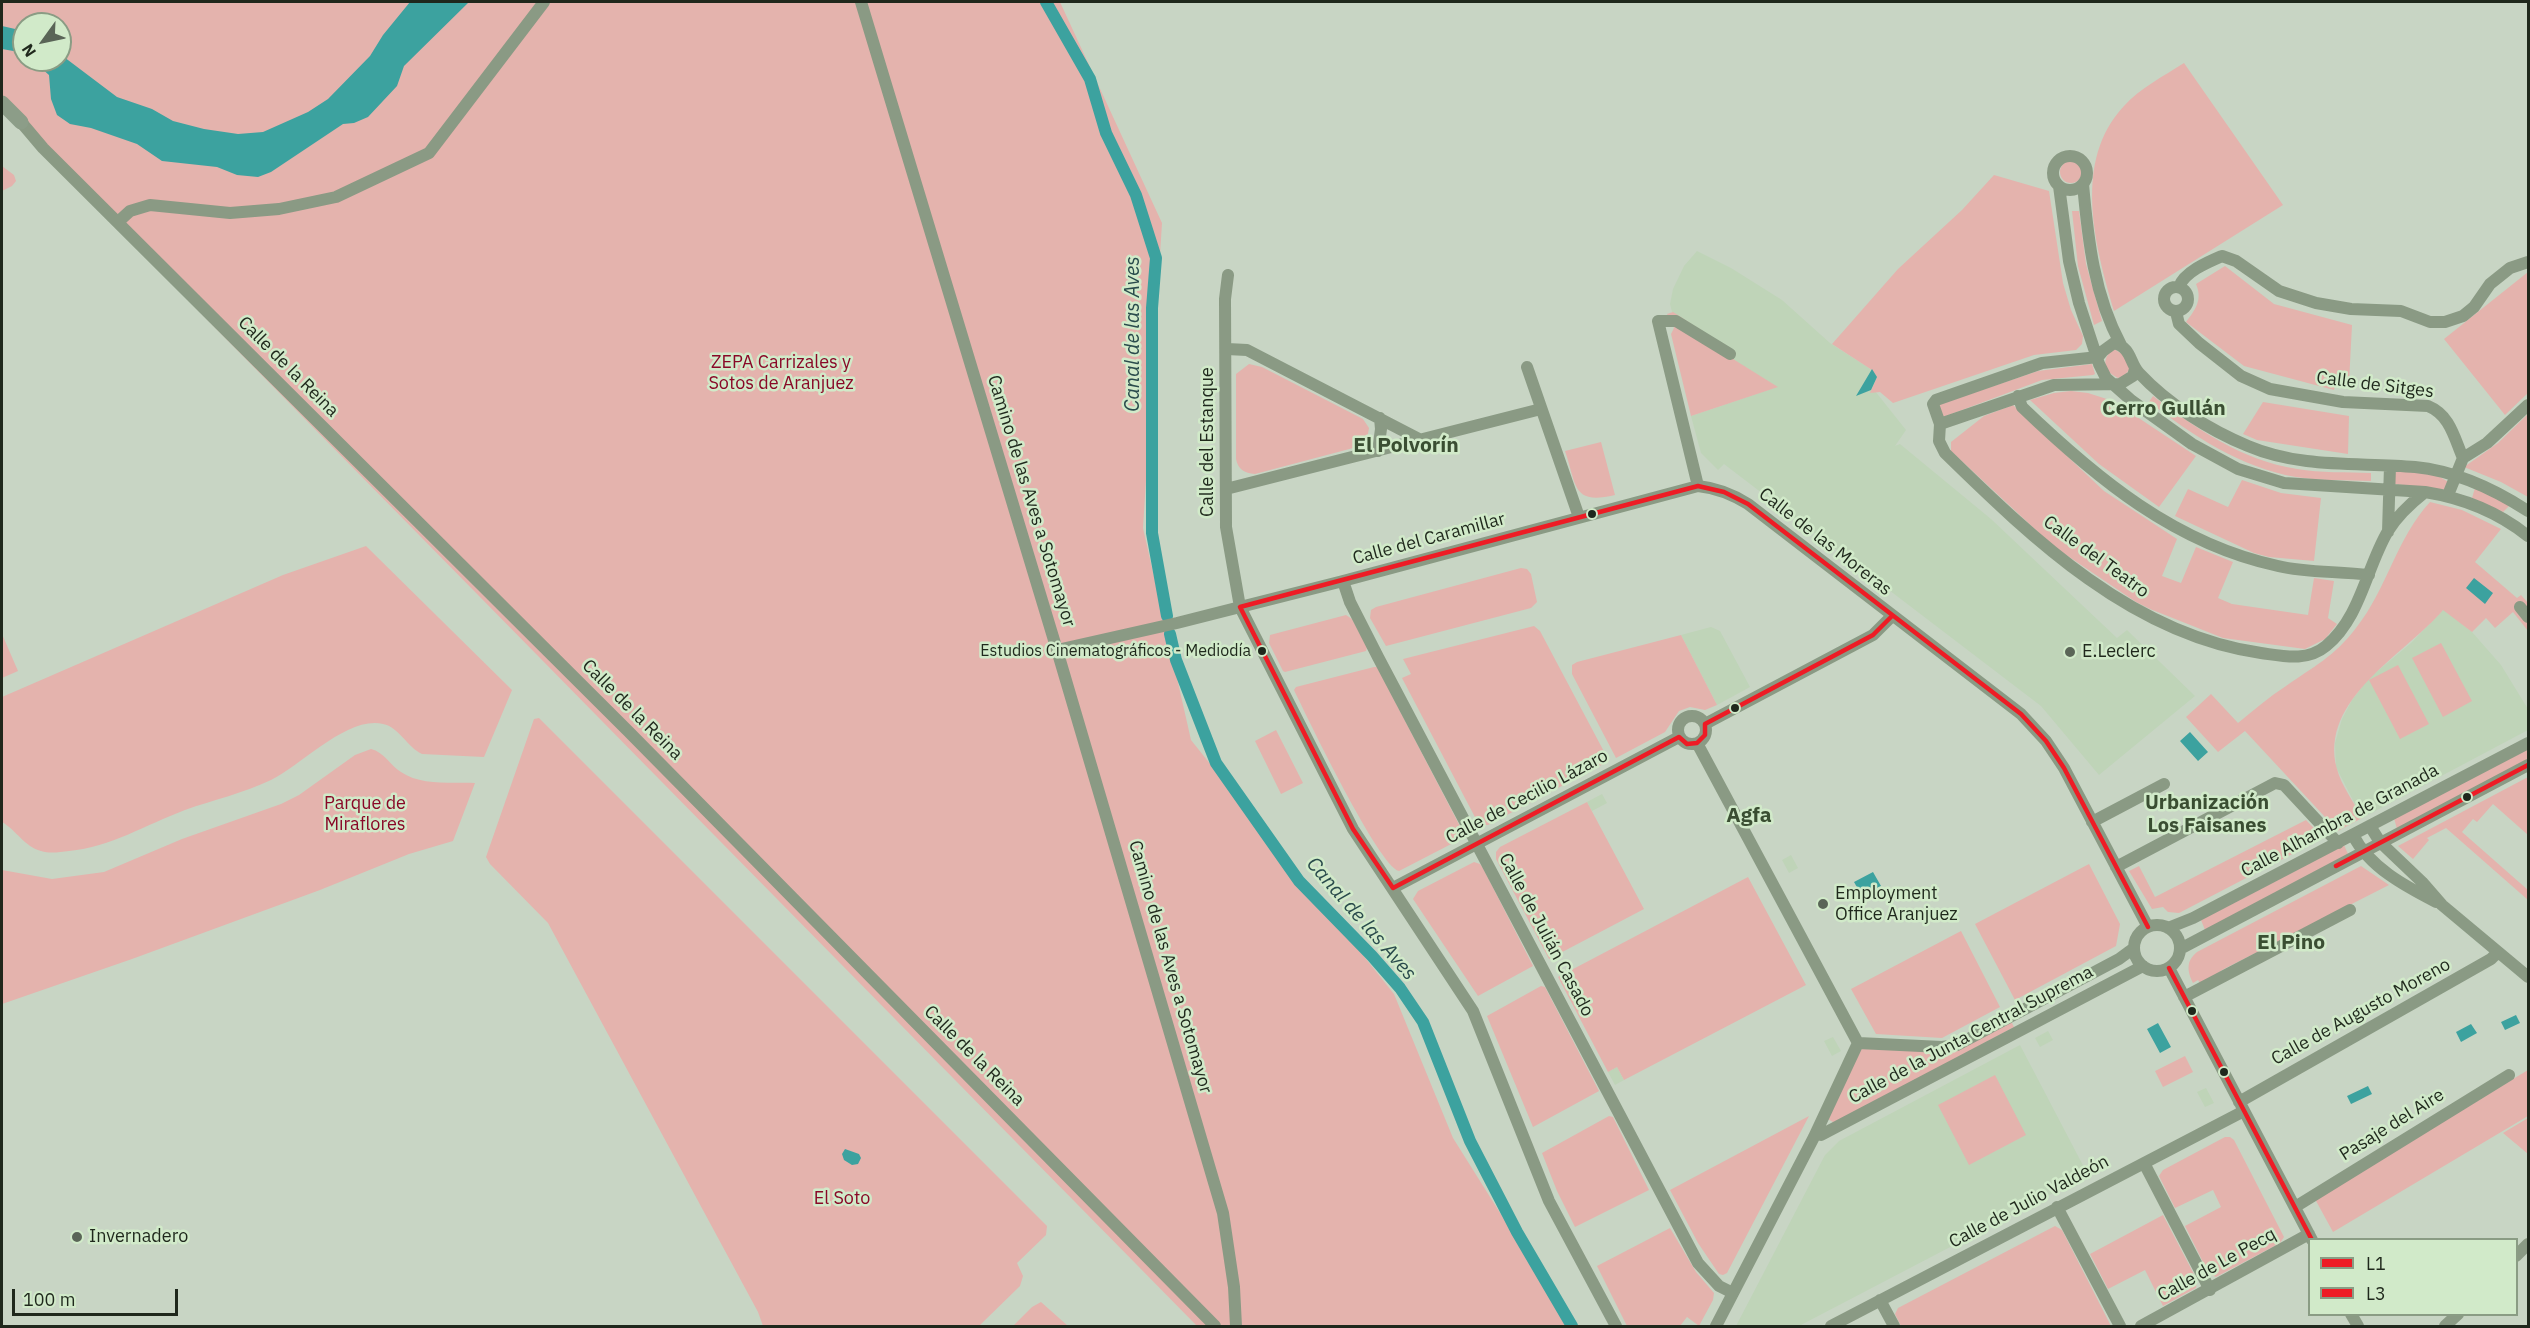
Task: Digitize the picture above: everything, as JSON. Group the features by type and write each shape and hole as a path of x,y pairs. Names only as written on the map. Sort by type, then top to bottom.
{"main road":[{"path":"2,103 21,122"}],"street":[{"path":"118,222 129,211 150,205 230,213 279,209 336,197 429,153 544,2"},
{"name":"Camino de las Aves a Sotomayor","path":"861,2 1058,650 1223,1213 1234,1287 1236,1326"},
{"name":"Calle de la Reina","path":"21,122 43,148 636,739 1215,1326"},
{"path":"2059,186 2074,189 2083,183 2087,176 2085,166 2079,159 2068,156 2062,158 2055,166 2054,178 2059,186 2071,271 2079,303 2102,371 2112,384 2132,401 2192,444 2238,469 2284,483 2448,495 2490,511 2529,536"},
{"path":"2083,183 2091,255 2109,322 2121,345 2131,356 2135,369 2156,388 2206,425 2261,452 2312,463 2414,467 2455,475 2506,496 2529,514 2518,528"},
{"path":"2179,287 2181,280 2222,256 2236,261 2279,291 2316,303 2351,309 2401,311 2430,322 2445,322 2463,316 2474,307 2490,284 2510,268 2529,262"},
{"name":"Calle del Estanque","path":"1228,275 1225,299 1226,528 1240,607 1353,828 1473,1011 1549,1201 1616,1326"},
{"path":"2179,287 2187,293 2188,303 2181,311 2176,312 2166,307 2164,296 2171,288 2179,287"},
{"name":"Calle de Sitges","path":"2176,312 2179,324 2199,343 2241,376 2270,389 2343,402 2428,406 2439,410 2449,422 2463,458"},
{"path":"1698,486 1658,321 1676,321 1731,354"},
{"path":"2098,357 2114,344 2121,345"},
{"path":"1227,350 1247,350 1421,440"},
{"name":"Calle del Teatro","path":"2098,357 2042,363 1936,400 1933,404 1940,424 1939,441 1945,453 2050,550 2135,610 2221,645 2282,656 2300,657 2315,654 2327,645 2350,616 2388,532 2412,503 2425,492"},
{"path":"1527,367 1579,517"},
{"path":"1940,424 2054,385 2120,384 2133,376 2135,369"},
{"path":"2018,396 2022,407 2085,465 2164,523 2222,549 2278,567 2369,574"},
{"path":"2448,495 2463,458 2487,443 2529,405"},
{"path":"1226,489 1541,409"},
{"path":"1378,451 1380,418"},
{"name":"Calle del Teatro","path":"2388,532 2390,466"},
{"name":"Calle del Caramillar","path":"1058,650 1343,581 1698,486"},
{"name":"Calle de las Moreras","path":"1698,486 1724,492 1748,504 2021,714 2033,726 2064,768 2148,927"},
{"name":"Calle de Julián Casado","path":"1343,581 1350,602 1378,657 1698,1263 1719,1286 1733,1293"},
{"path":"1705,724 1873,635 1892,616"},
{"path":"1696,716 1705,724 1705,735 1698,743 1687,744 1679,737 1678,726 1685,717 1696,716"},
{"name":"Calle de Cecilio Lázaro","path":"1393,888 1679,737"},
{"path":"1698,743 1858,1042"},
{"name":"Calle Alhambra de Granada","path":"2168,927 2193,918 2529,743"},
{"name":"Calle Alhambra de Granada","path":"2180,949 2529,765"},
{"path":"2116,867 2275,783 2284,784 2338,843"},
{"path":"2092,822 2164,784"},
{"path":"2370,826 2380,842 2422,882 2442,905 2529,977"},
{"path":"2353,835 2362,852 2416,892 2442,905"},
{"path":"2184,997 2350,910"},
{"path":"2158,925 2168,927 2177,936 2179,956 2169,968 2156,971 2143,966 2134,948 2138,935 2148,927 2158,925"},
{"name":"Calle de la Junta Central Suprema","path":"1716,1326 1816,1132 1858,1042 1942,1047 1957,1045 2119,959 2134,948"},
{"name":"Calle de Augusto Moreno","path":"2242,1106 2491,959 2498,952"},
{"name":"Calle de la Junta Central Suprema","path":"1816,1132 1821,1135 2143,966"},
{"path":"2169,968 2310,1237"},
{"name":"Pasaje del Aire","path":"2295,1207 2509,1075"},
{"name":"Calle de Julio Valdeón","path":"1831,1326 2144,1163 2242,1106"},
{"path":"2144,1163 2210,1290"},
{"path":"2057,1207 2120,1326"},
{"name":"Calle de Le Pecq","path":"2141,1326 2308,1238"},
{"path":"2518,1255 2529,1244"},
{"path":"1880,1300 1894,1326"}],"shaded area":[{"path":"1697,251 1731,268 1782,300 1830,343 1872,370 1877,377 1871,393 1875,391 1906,430 1895,446 1900,444 1991,519 2117,638 2127,630 2195,696 2099,775 2041,706 1830,545 1832,541 1825,536 1822,539 1724,464 1718,470 1701,453 1691,416 1777,387 1732,359 1672,312 1670,304 1673,289 1684,266"},
{"path":"2444,609 2472,632 2501,665 2528,709 2528,730 2362,818 2336,767 2335,743 2342,719 2352,700 2368,679 2411,643"},
{"path":"1711,627 1720,631 1750,687 1717,705 1681,635"},
{"path":"1602,794 1607,803 1592,811 1587,802"},
{"path":"1791,855 1798,868 1789,873 1782,860"},
{"path":"2048,1031 2053,1040 2040,1047 2035,1038"},
{"path":"1833,1037 1841,1051 1832,1056 1824,1041"},
{"path":"2020,1045 2088,1175 1799,1326 1736,1326 1825,1155 1839,1141"},
{"path":"1617,1067 1624,1080 1615,1085 1608,1072"},
{"path":"2206,1088 2214,1103 2205,1107 2197,1092"}],"green space":[{"name":"ZEPA Carrizales y Sotos de Aranjuez","path":"2,2 1060,2 1162,223 1143,528 1191,740 1394,994 1453,1138 1571,1326 1197,1326 2,111"},
{"path":"2184,63 2283,205 2114,311 2100,259 2092,205 2093,178 2098,152 2108,128 2124,106 2145,88"},
{"path":"2071,161 2079,164 2082,172 2079,180 2071,183 2063,180 2060,172 2063,164"},
{"path":"2,166 14,175 16,181 2,191"},
{"path":"1994,175 2049,191 2063,283 2071,310 2083,336 2082,344 2076,350 2034,355 1893,403 1880,392 1870,393 1877,377 1872,370 1832,344 1898,269 1962,210"},
{"path":"2072,211 2079,211 2086,264 2102,321 2094,325 2078,266"},
{"path":"2225,266 2274,304 2352,325 2349,383 2336,382 2334,390 2244,366 2186,322 2198,300 2196,284"},
{"path":"2528,272 2528,393 2505,415 2444,339"},
{"path":"1673,312 1736,353 1733,359 1778,387 1691,416 1671,334 1674,328 1667,314"},
{"path":"2114,349 2124,355 2130,369 2123,377 2118,378 2107,368 2107,356"},
{"path":"1249,364 1262,367 1363,419 1369,428 1367,439 1357,447 1255,474 1242,470 1236,459 1236,374"},
{"path":"2092,364 2095,374 2093,375 2042,380 1946,416 1942,416 1939,407 1940,404 2038,371"},
{"path":"2071,391 2088,393 2113,401 2196,456 2159,507 2099,464 2030,400"},
{"path":"2153,396 2220,442 2238,451 2277,465 2306,470 2371,473 2371,481 2296,477 2255,466 2236,458 2183,427 2149,402"},
{"path":"2263,402 2349,416 2348,454 2257,440 2243,434"},
{"path":"2013,405 2104,491 2177,539 2162,576 2181,583 2196,547 2233,562 2218,598 2232,604 2308,615 2314,578 2334,581 2328,618 2337,624 2325,639 2305,649 2223,638 2136,602 2053,546 1951,451 1951,442 1984,416"},
{"path":"2528,414 2528,497 2501,482 2464,467 2498,443"},
{"path":"1601,442 1615,495 1591,497 1583,495 1575,483 1565,451"},
{"path":"2396,472 2433,475 2449,483 2446,490 2395,484 2393,477"},
{"path":"2242,480 2281,493 2321,498 2314,561 2269,557 2254,553 2175,516 2188,489 2228,507"},
{"path":"2475,488 2510,505 2503,512 2472,498"},
{"path":"2430,502 2462,510 2501,529 2475,562 2517,598 2521,595 2528,603 2528,631 2513,612 2495,628 2486,618 2472,632 2443,610 2369,680 2352,700 2340,721 2335,744 2339,775 2362,818 2338,831 2245,731 2218,752 2186,717 2211,694 2238,723 2332,654 2367,613 2408,532"},
{"path":"366,546 512,690 484,757 422,754 389,726 369,723 340,734 283,773 261,785 185,810 99,845 69,851 44,852 30,846 2,822 2,697 283,575"},
{"path":"1521,568 1527,569 1531,574 1537,602 1531,608 1386,646 1370,618 1371,610 1376,607"},
{"path":"1346,615 1352,619 1367,647 1366,651 1283,671 1269,643 1270,635"},
{"path":"1534,626 1540,631 1609,761 1488,825 1482,825 1477,821 1402,678 1411,674 1403,659"},
{"path":"2,634 18,671 2,678"},
{"path":"1681,635 1717,705 1705,710 1690,707 1679,711 1665,732 1616,758 1572,674 1572,665"},
{"path":"2441,643 2472,701 2443,717 2412,658"},
{"path":"2398,665 2429,724 2400,739 2369,680"},
{"path":"1377,667 1463,832 1459,840 1399,871 1389,863 1360,819 1294,690 1296,687"},
{"name":"El Soto","path":"539,718 1047,1226 1046,1235 1017,1263 1023,1276 1020,1286 979,1326 763,1326 758,1312 548,923 490,864 486,857 534,719"},
{"path":"1276,730 1303,783 1281,794 1255,741"},
{"path":"2528,747 2528,759 2397,829 2394,818"},
{"name":"Parque de Miraflores","path":"371,749 380,753 401,772 418,779 475,783 453,841 409,854 320,890 2,1004 2,870 52,879 104,872 182,839 281,804 299,795 355,755"},
{"path":"2528,777 2528,835 2493,804 2477,822 2473,819 2462,832 2528,890 2528,900 2446,828 2427,838 2429,840 2413,859 2398,846"},
{"path":"1587,802 1644,909 1549,959 1496,859 1496,852 1500,847"},
{"path":"2306,820 2323,838 2179,913 2168,912 2163,907 2152,909 2129,871 2139,866 2155,897"},
{"path":"2344,845 2348,854 2205,930 2201,920"},
{"path":"1474,862 1483,868 1533,966 1478,996 1413,899 1418,891"},
{"path":"2089,864 2120,924 2116,946 2015,1000 1975,924"},
{"path":"2361,866 2389,885 2224,969 2201,984 2198,980 2193,983 2189,966 2197,952"},
{"path":"1748,877 1806,985 1624,1080 1617,1067 1608,1072 1558,977"},
{"path":"1961,931 2000,1007 1942,1038 1876,1034 1851,989"},
{"path":"1541,986 1545,987 1599,1091 1533,1127 1487,1016"},
{"path":"2011,1021 2014,1027 1837,1122 1826,1118 1863,1048 1936,1051"},
{"path":"2185,1056 2193,1072 2163,1087 2155,1071"},
{"path":"2528,1070 2528,1116 2333,1232 2315,1199"},
{"path":"1995,1075 2026,1135 1969,1165 1938,1105"},
{"path":"1609,1116 1613,1117 1649,1190 1575,1227 1542,1153"},
{"path":"1809,1116 1727,1273 1719,1274 1698,1243 1670,1190"},
{"path":"2528,1118 2528,1154 2503,1133"},
{"path":"2225,1137 2234,1140 2284,1237 2280,1243 2216,1277 2209,1274 2185,1226 2221,1207 2213,1190 2175,1208 2159,1176 2163,1170"},
{"path":"2163,1215 2197,1280 2196,1288 2163,1306 2145,1270 2108,1289 2090,1254"},
{"path":"2055,1226 2062,1230 2111,1326 1901,1326 1895,1314 1898,1308"},
{"path":"1670,1228 1696,1272 1714,1293 1713,1300 1699,1326 1687,1317 1680,1326 1627,1326 1597,1266"},
{"path":"1041,1302 1068,1326 1013,1326 1032,1307"}],"water":[{"path":"410,2 469,2 404,66 397,86 368,117 354,123 343,124 271,172 258,177 237,175 217,167 162,161 137,144 91,128 70,124 57,115 51,99 49,75 46,72 72,72 72,63 117,97 152,109 173,121 238,134 263,132 308,112 328,99 370,56 383,35"},
{"path":"2,26 12,28 12,51 2,49"},
{"path":"1872,369 1877,377 1871,390 1856,396"},
{"path":"2474,578 2493,593 2485,604 2466,588"},
{"path":"2190,732 2208,752 2198,761 2180,741"},
{"path":"1873,872 1881,886 1862,896 1854,882"},
{"path":"2516,1015 2520,1023 2505,1030 2501,1022"},
{"path":"2158,1023 2171,1047 2160,1053 2147,1029"},
{"path":"2471,1024 2477,1033 2461,1042 2456,1032"},
{"path":"2368,1086 2372,1094 2351,1104 2347,1096"},
{"path":"845,1149 859,1154 861,1158 858,1164 852,1165 844,1160 842,1154"}],"waterway":[{"name":"Canal de las Aves","path":"1046,2 1090,79 1106,133 1136,195 1156,258 1152,308 1152,533 1167,616"},
{"name":"Canal de las Aves","path":"1170,634 1176,660 1216,763 1299,881 1372,956 1400,988 1423,1022 1470,1141 1517,1232 1572,1326"}],"transit line":[{"name":"L1","path":"1892,616 1873,635 1705,724 1705,735 1697,743 1687,744 1679,737 1393,888 1353,829 1240,607 1698,486 1724,492 1748,504 2021,714 2046,741 2064,768 2148,927"},
{"name":"L3","path":"2336,866 2528,765"},
{"name":"L1","path":"2169,968 2311,1238"}],"place":[{"name":"Estudios Cinematográficos - Mediodía","path":"1262,651"},
{"name":"E.Leclerc","path":"2070,652"},
{"name":"Employment Office Aranjuez","path":"1823,904"},
{"name":"Invernadero","path":"77,1237"}],"district":[{"name":"Cerro Gullán","path":"2164,409"},
{"name":"El Polvorín","path":"1406,446"},
{"name":"Urbanización Los Faisanes","path":"2207,814"},
{"name":"Agfa","path":"1749,816"},
{"name":"El Pino","path":"2291,943"}]}
